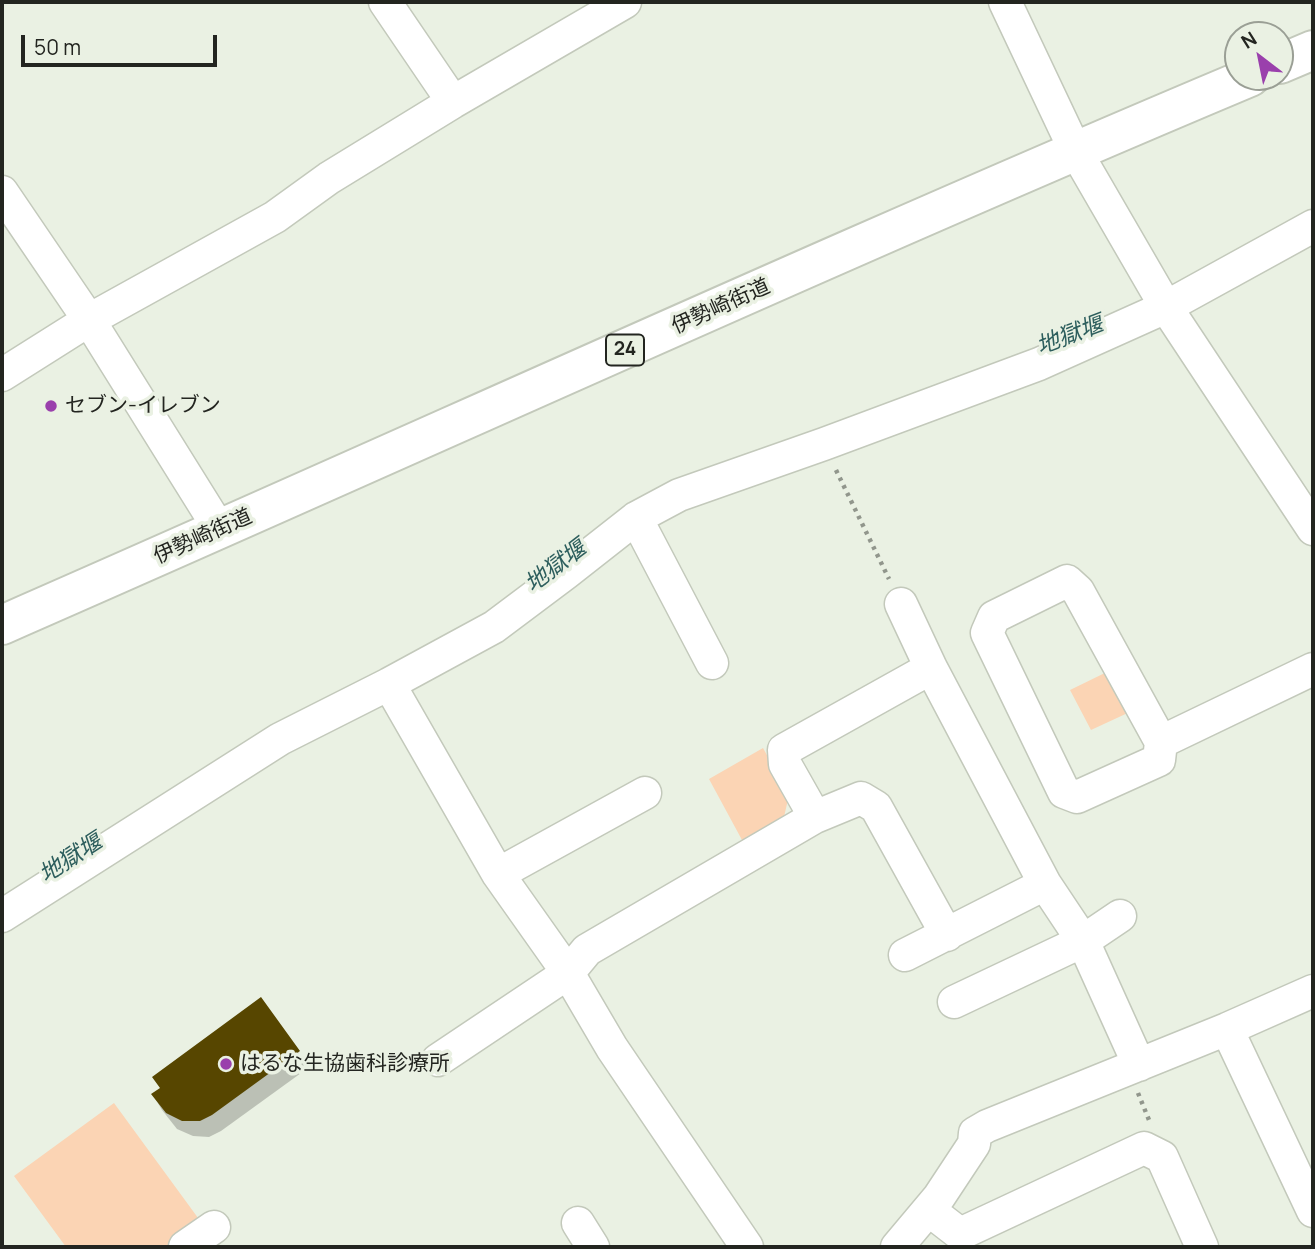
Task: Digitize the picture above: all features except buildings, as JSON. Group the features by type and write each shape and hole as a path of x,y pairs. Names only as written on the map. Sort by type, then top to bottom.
{"main road":[{"path":"1294,58 1313,50"},
{"name":"伊勢崎街道","path":"2,625 1075,150 1224,88"}],"street":[{"path":"385,2 453,102"},
{"path":"2,375 89,320 275,217 330,178 453,102 625,2"},
{"path":"1005,2 1075,150 1166,307 1313,529"},
{"path":"2,192 89,320 220,530"},
{"path":"2,916 280,739 494,627 636,519 679,495 1039,364 1166,307 1313,226"},
{"path":"636,519 712,663"},
{"path":"1067,581 1077,591 1161,742 1159,760 1077,797 1064,792 987,633 994,617 1067,581"},
{"path":"901,604 931,668 1045,884 1083,941 1134,1067"},
{"path":"815,817 785,764 784,750 931,668"},
{"path":"1161,742 1313,669"},
{"path":"389,684 498,874 568,973 612,1048 747,1247"},
{"path":"498,874 645,793"},
{"path":"438,1060 568,973 587,950 815,817 861,798 876,807 947,935"},
{"path":"905,955 1045,884"},
{"path":"954,1002 1083,941 1120,916"},
{"path":"897,1247 939,1197 974,1144 975,1133 1313,991"},
{"path":"1227,1029 1313,1211"},
{"path":"929,1210 960,1234 1144,1148 1162,1157 1202,1247"},
{"path":"185,1247 214,1227"}],"path":[{"path":"824,444 901,604"},
{"path":"1134,1067 1156,1139 1150,1151"}],"shaded area":[{"path":"1111,670 1132,711 1091,730 1070,690"},
{"path":"763,748 789,795 784,817 742,840 709,779"},
{"path":"114,1103 201,1222 167,1247 66,1247 14,1176"}],"place":[{"name":"セブン-イレブン","path":"51,406"},
{"name":"はるな生協歯科診療所","path":"226,1064"}],"water label":[{"name":"地獄堰","path":"1070,336"},
{"name":"地獄堰","path":"556,567"},
{"name":"地獄堰","path":"71,859"}]}
